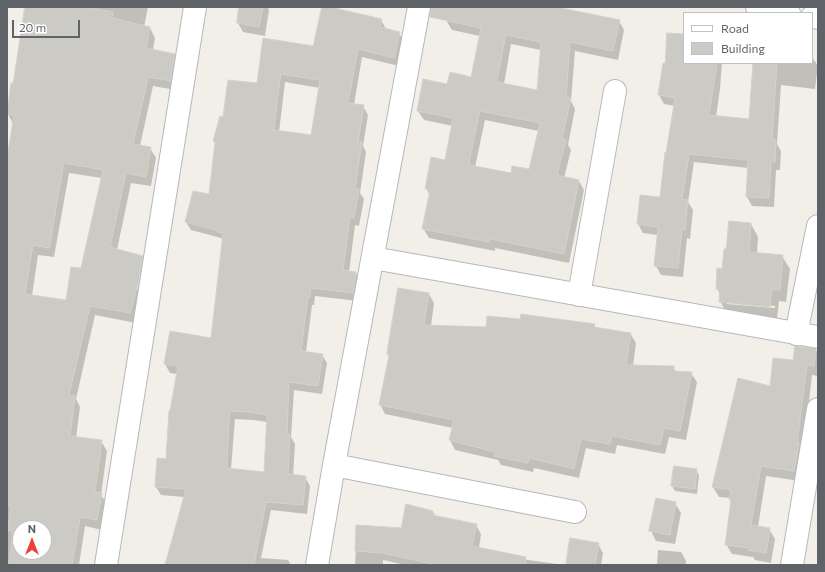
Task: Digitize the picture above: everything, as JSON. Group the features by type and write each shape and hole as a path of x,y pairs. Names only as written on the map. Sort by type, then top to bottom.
{"street":[{"path":"106,565 195,7"},
{"path":"317,565 334,465 419,7"},
{"path":"758,7 785,12"},
{"path":"579,294 615,91"},
{"path":"796,334 818,226"},
{"path":"373,258 818,337"},
{"path":"792,565 818,409"},
{"path":"334,465 575,512"}],"building":[{"path":"25,7 85,7 113,12 112,18 150,27 146,48 175,54 171,81 148,77 133,144 151,147 146,177 126,173 110,247 143,256 138,284 130,313 90,306 69,395 75,396 70,436 102,440 95,492 102,493 97,520 80,517 72,565 9,565 12,540 12,560 52,560 52,520 12,520 12,531 8,530 11,506 7,506 7,158 14,115 7,113 11,83 13,83","holes":["64,163 103,170 81,268 71,267 66,300 25,294 33,245 49,248"]},
{"path":"239,7 263,7 259,27 237,23"},
{"path":"322,7 330,7 382,19 380,27 400,32 394,58 358,49 348,103 364,105 358,142 362,142 355,189 359,189 354,218 350,217 343,270 356,272 353,293 311,288 310,297 308,297 301,351 323,354 318,386 289,382 287,434 290,434 288,474 306,476 303,505 266,502 254,565 165,565 186,489 155,487 157,458 166,459 169,411 178,366 164,364 170,331 211,338 223,233 217,232 217,230 185,222 193,191 209,194 215,142 213,141 220,116 223,117 228,80 257,83 263,38 313,46","holes":["281,74 320,80 311,135 274,130","230,411 267,415 264,472 227,468"]},
{"path":"431,7 556,7 620,20 613,51 570,42 566,97 571,98 562,139 566,140 557,175 579,180 564,254 490,239 489,242 422,229 430,190 425,189 431,157 445,160 453,118 417,111 423,79 447,84 450,72 471,77 481,28 430,17","holes":["506,35 541,42 537,90 497,82","480,111 540,123 529,169 512,166 511,173 469,165"]},
{"path":"667,33 683,34 683,64 717,64 709,115 749,119 753,64 777,64 772,140 776,140 775,162 771,161 769,198 746,197 748,160 689,154 682,199 688,200 685,230 682,229 678,268 654,266 658,227 637,224 640,195 660,197 665,152 666,153 675,98 658,95 663,63 665,63"},
{"path":"729,221 751,223 749,252 783,255 780,290 772,289 770,307 719,302 720,289 716,289 717,268 722,269"},
{"path":"398,288 429,293 424,325 486,327 487,316 520,319 521,314 595,324 594,327 631,333 626,365 674,366 674,371 692,372 680,431 664,428 660,445 612,436 610,444 581,439 574,469 529,458 528,463 494,456 495,452 449,440 454,420 379,405 389,355 387,354"},
{"path":"795,346 816,349 814,366 807,365 797,443 799,443 794,471 761,466 751,525 770,528 766,553 748,550 749,548 725,545 731,490 712,487 738,378 770,386 773,358 793,360"},
{"path":"674,466 697,469 695,489 671,486"},
{"path":"656,498 676,502 670,535 649,531"},
{"path":"406,504 433,511 432,515 477,524 472,546 526,557 525,565 438,565 382,553 355,551 356,525 401,528"},
{"path":"570,538 599,543 595,565 566,565"}]}
